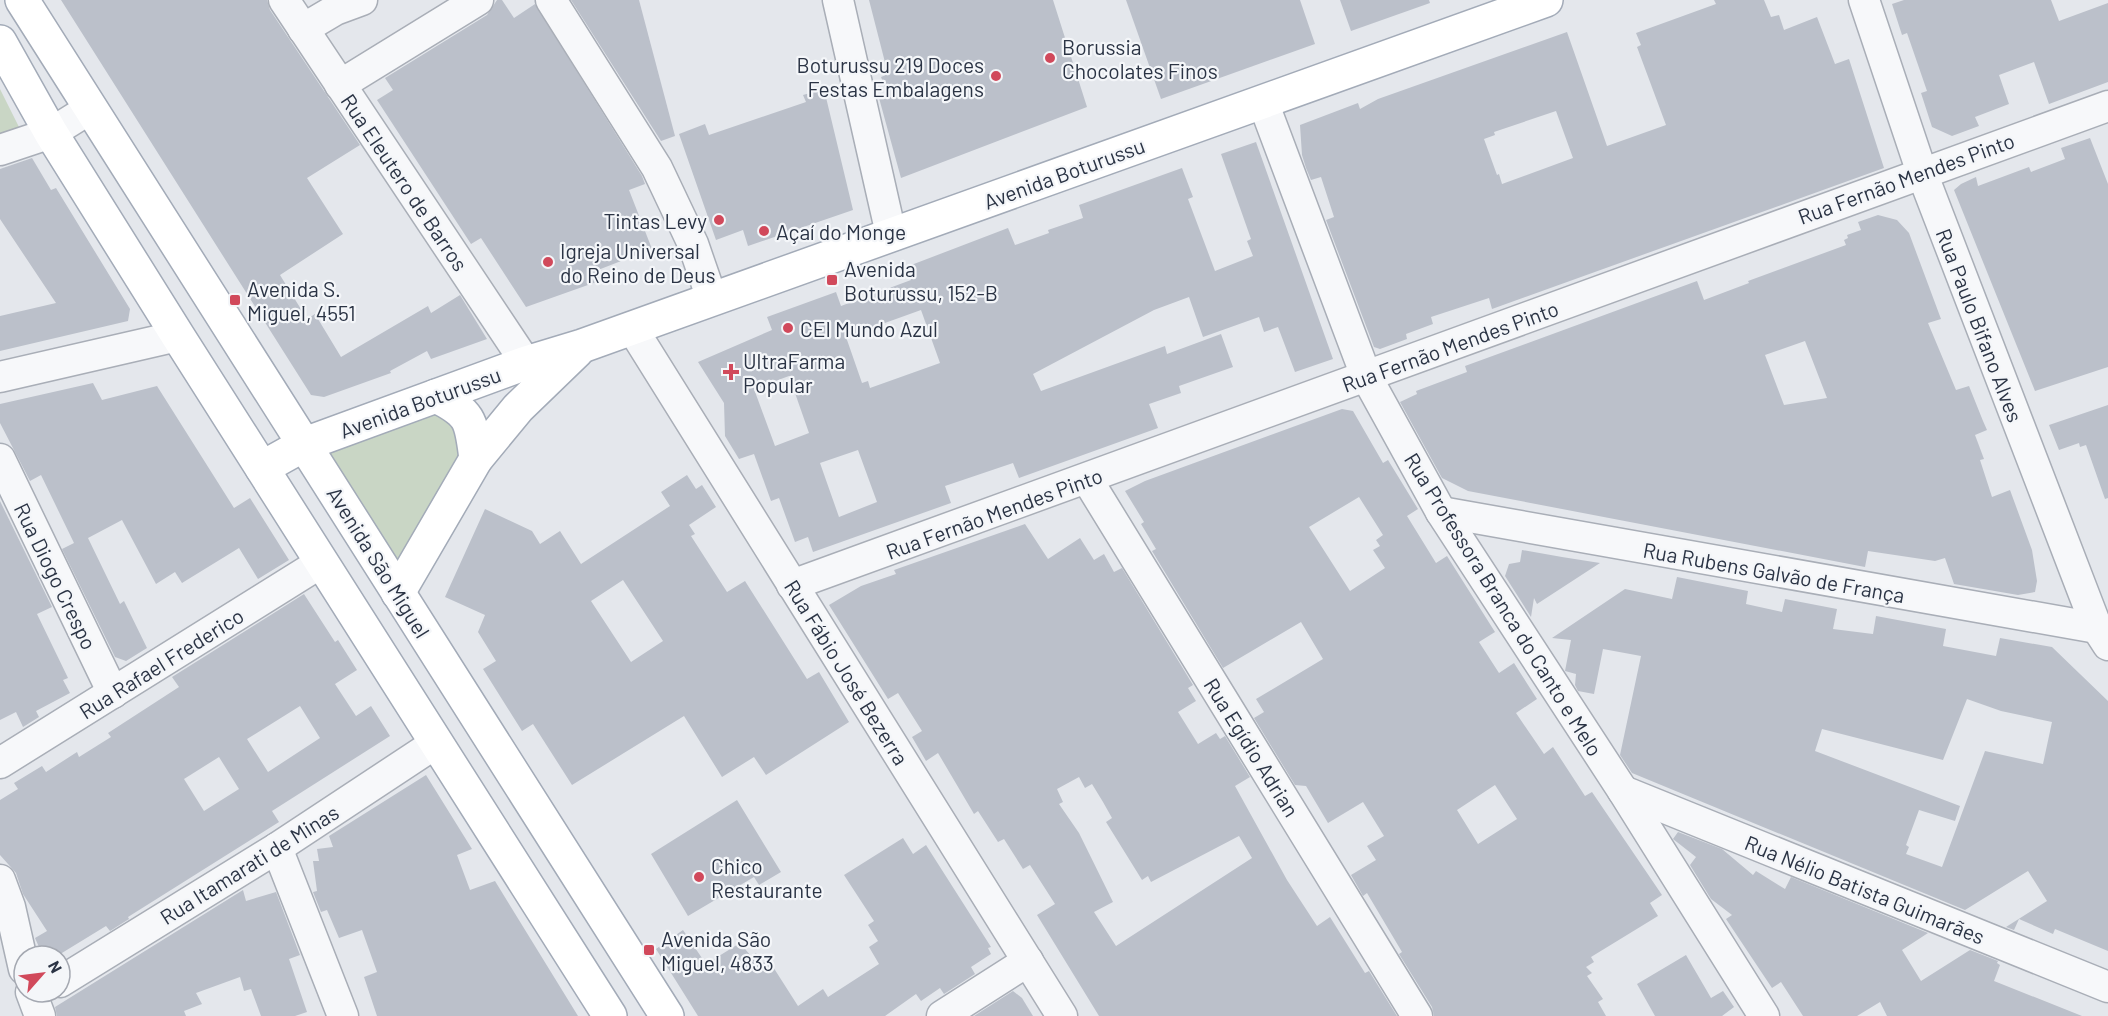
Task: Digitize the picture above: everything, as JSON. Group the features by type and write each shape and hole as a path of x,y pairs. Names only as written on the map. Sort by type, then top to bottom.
{"main road":[{"name":"Avenida São Miguel","path":"22,0 666,1016"},
{"name":"Avenida Boturussu","path":"262,468 305,444 526,363 582,346 1546,0"},
{"path":"0,42 51,133 178,336 610,1016"},
{"name":"Avenida Boturussu","path":"398,593 476,459 518,408 582,346"},
{"path":"436,396 459,407 467,417 472,430 476,459"},
{"path":"346,601 383,601 398,593"}],"street":[{"name":"Rua Eleutero de Barros","path":"284,0 526,363"},
{"path":"303,29 335,10 362,0"},
{"path":"340,86 478,0"},
{"path":"550,0 657,168 693,244 712,299"},
{"path":"838,0 891,234"},
{"name":"Rua Paulo Bifano Alves","path":"1864,0 1922,172 2105,630"},
{"name":"Rua Professora Branca do Canto e Melo","path":"1263,102 1366,376 1441,512 1623,791 1764,1016"},
{"name":"Rua Fernão Mendes Pinto","path":"792,585 2108,105"},
{"path":"0,150 51,133 91,108"},
{"name":"Rua Fábio José Bezerra","path":"632,328 1062,1016"},
{"path":"0,377 178,336"},
{"name":"Rua Diogo Crespo","path":"0,459 113,693"},
{"name":"Rua Egídio Adrian","path":"1087,479 1417,1016"},
{"name":"Rua Rubens Galvão de França","path":"1441,512 2105,630"},
{"name":"Rua Rafael Frederico","path":"0,763 322,562"},
{"name":"Rua Itamarati de Minas","path":"72,975 277,848 436,743"},
{"name":"Rua Nélio Batista Guimarães","path":"1623,791 2108,987"},
{"path":"277,848 343,1016"},
{"path":"0,880 10,907 18,944"},
{"path":"942,1016 1028,961"}],"green space":[{"path":"0,89 21,131 0,139"},
{"path":"439,401 469,448 400,578 318,449"}],"building":[{"path":"61,0 267,0 270,10 360,145 307,178 343,234 280,275 307,319 315,314 341,357 428,306 431,313 460,295 487,339 431,359 427,351 390,371 391,373 324,397 311,395"},
{"path":"497,0 502,0 514,18 535,4 642,176 645,184 629,190 652,249 598,270 602,280 526,307 481,238 471,244 377,100 393,90 385,78 487,15"},
{"path":"571,0 639,0 675,136 661,141"},
{"path":"869,0 1053,0 1087,107 901,178 879,98 888,95 881,77 888,74"},
{"path":"1126,0 1300,0 1315,44 1161,99"},
{"path":"1340,0 1429,0 1430,3 1351,31"},
{"path":"1714,0 1764,0 1771,17 1779,15 1784,30 1817,17 1835,64 1849,59 1884,168 1492,309 1489,298 1431,317 1433,324 1406,334 1407,339 1380,349 1374,347 1326,220 1334,217 1321,177 1311,180 1306,168 1302,155 1300,125 1358,103 1360,109 1378,99 1567,32 1607,146 1666,125 1637,47 1641,45 1636,33 1716,4","holes":["1556,111 1573,158 1502,184 1484,139 1495,135 1494,132"]},
{"path":"1904,0 2051,0 2059,21 2108,3 2108,82 2049,104 2034,62 1999,75 2009,104 1975,117 1979,126 1952,136 1932,127 1921,93 1927,91 1907,33 1902,35 1892,4"},
{"path":"824,89 853,210 748,246 743,230 716,240 679,134 705,124 709,135 806,102 803,95"},
{"path":"2090,138 2108,184 2108,367 2035,391 1954,190 1976,177 1978,186 2029,167 2031,172 2065,159 2061,148"},
{"path":"1256,142 1333,359 1295,372 1278,327 1264,332 1259,317 1203,337 1189,297 1154,310 1033,374 1041,391 1165,346 1167,354 1221,334 1233,367 1179,386 1181,393 1149,404 1158,428 1019,478 1013,463 945,486 951,503 813,552 808,537 795,542 779,498 771,501 754,454 739,459 725,436 724,403 698,362 772,330 767,317 836,292 841,306 911,280 906,267 1008,228 1015,245 1049,233 1048,230 1083,218 1079,205 1182,168 1193,197 1188,199 1215,271 1253,256 1247,241 1251,239 1221,154","holes":["921,310 940,363 870,388 868,381 862,383 846,337","789,376 809,433 775,446 754,389","858,450 877,502 839,517 820,463"]},
{"path":"32,158 51,190 56,188 130,309 128,321 0,351 0,316 56,303 0,219 0,169"},
{"path":"1878,215 1897,220 1909,233 1941,319 1928,323 1956,390 1969,386 1987,430 1975,435 1984,459 1980,460 1992,497 2010,490 2032,550 2037,581 2035,592 2018,595 1954,584 1945,558 1935,561 1868,551 1865,567 1468,491 1442,478 1400,402 1417,394 1416,391 1467,372 1465,366 1697,281 1704,300 1749,283 1748,281 1846,245 1844,240 1848,238 1847,235 1861,230 1858,222","holes":["1805,341 1827,398 1784,405 1765,355"]},
{"path":"93,383 102,400 157,386 234,508 250,498 289,560 258,579 239,548 182,583 175,572 156,584 122,520 88,538 120,604 124,601 147,648 126,661 115,657 62,549 74,543 41,475 30,481 0,423 0,404"},
{"path":"2108,405 2108,498 2105,499 2086,445 2080,447 2079,443 2059,450 2049,425"},
{"path":"1342,409 1353,411 1383,463 1388,460 1418,509 1407,516 1436,563 1447,556 1495,632 1479,642 1499,673 1514,663 1537,699 1516,713 1544,754 1553,747 1585,796 1592,792 1662,895 1650,903 1658,916 1591,957 1594,962 1586,967 1592,973 1587,976 1603,999 1598,1002 1606,1016 1434,1016 1432,1007 1399,954 1402,952 1367,893 1363,896 1351,875 1376,860 1367,846 1384,836 1363,802 1328,823 1306,786 1295,785 1254,718 1264,712 1256,699 1323,659 1301,622 1223,668 1152,551 1156,549 1141,524 1144,522 1125,491 1145,481","holes":["1359,497 1383,535 1376,540 1380,546 1373,550 1385,568 1350,591 1309,527","1495,785 1517,819 1478,844 1457,810"]},
{"path":"687,475 696,489 702,485 716,507 689,525 695,534 691,536 727,592 745,581 807,679 819,672 849,722 766,775 754,757 722,777 684,716 572,785 533,724 522,731 483,669 496,661 478,632 485,615 445,597 485,509 532,531 540,544 560,531 581,564 670,506 661,492","holes":["623,580 663,641 631,662 591,601"]},
{"path":"0,501 52,607 37,614 68,678 63,680 70,693 36,711 39,717 23,727 16,712 0,720"},
{"path":"1025,524 1048,559 1080,538 1094,560 1104,554 1114,572 1122,568 1193,685 1188,688 1196,701 1178,712 1198,744 1216,733 1220,739 1225,736 1250,777 1235,786 1287,880 1317,926 1330,917 1365,973 1369,971 1397,1016 1099,1016 1037,915 1055,904 1030,865 1023,869 1004,839 998,842 978,811 974,814 938,753 926,761 912,737 922,731 898,693 888,699 829,605 861,586 896,574 894,570","holes":["1079,777 1085,788 1092,784 1112,818 1106,822 1142,880 1148,876 1151,882 1239,836 1252,858 1116,946 1094,912 1113,902 1079,833 1059,804 1063,802 1057,789"]},
{"path":"1522,550 1600,563 1537,604 1534,598 1531,617 1505,576 1509,564 1520,562"},
{"path":"1677,577 1748,591 1746,604 1782,612 1785,599 1837,609 1833,629 1873,634 1876,616 1946,629 1943,646 1996,656 2000,638 2052,647 2108,701 2108,951 2055,929 2053,934 2019,919 2014,930 2006,927 2047,901 2028,871 1965,910 1632,773 1620,755 1641,656 1603,649 1594,694 1578,691 1575,685 1576,674 1565,671 1571,640 1552,638 1625,589 1672,599","holes":["1967,699 2001,711 2052,722 2043,764 1985,751 1942,867 1906,854 1909,847 1906,845 1919,810 1955,821 1960,806 1815,751 1822,729 1943,760"]},
{"path":"304,594 335,642 338,640 357,670 335,684 356,716 371,706 390,736 272,811 279,822 128,917 129,919 110,931 106,926 72,947 72,944 38,944 35,938 47,931 23,894 16,873 0,855 0,800 18,789 14,783 42,766 46,772 77,752 79,757 111,737 108,733 179,687 172,677","holes":["300,706 320,738 268,772 247,739","219,757 239,789 204,811 184,779"]},
{"path":"426,775 472,849 457,855 470,890 495,881 578,1016 377,1016 364,977 377,972 362,930 339,938 327,910 321,912 313,892 317,891 313,861 319,861 317,849 333,847 329,836"},
{"path":"737,800 781,872 759,885 754,877 688,916 651,854"},
{"path":"1678,832 1722,849 1753,875 1756,871 1785,889 1791,877 1928,933 1902,950 1921,981 1970,950 1998,961 2000,965 1994,981 2082,1016 1887,1016 1880,1002 1857,1016 1803,1016 1781,982 1772,988 1726,919 1732,915 1711,899 1690,865 1696,857 1673,839"},
{"path":"903,838 913,854 926,845 991,947 988,948 991,954 971,967 975,974 944,994 940,988 921,1001 916,994 885,1016 698,1016 656,949 683,930 706,964 740,943 751,956 756,953 763,963 768,959 798,1006 823,989 828,997 879,964 869,947 878,941 868,925 874,921 844,875"},
{"path":"243,890 246,901 276,892 300,955 289,959 307,1012 295,1016 261,1016 251,989 244,991 240,977 196,993 202,1004 184,1011 186,1016 57,1016 55,1007 60,1004 72,1004 72,996"},
{"path":"1686,955 1711,998 1723,991 1734,1007 1722,1016 1655,1016 1637,984"},
{"path":"1013,991 1022,998 1033,1016 974,1016"}],"place":[{"name":"Borussia Chocolates Finos","path":"1050,58"},
{"name":"Boturussu 219 Doces Festas Embalagens","path":"996,76"},
{"name":"Tintas Levy","path":"719,220"},
{"name":"Açaí do Monge","path":"764,231"},
{"name":"Igreja Universal do Reino de Deus","path":"548,262"},
{"name":"Avenida Boturussu, 152-B","path":"832,280"},
{"name":"Avenida S. Miguel, 4551","path":"235,300"},
{"name":"CEI Mundo Azul","path":"788,328"},
{"name":"UltraFarma Popular","path":"731,372"},
{"name":"Chico Restaurante","path":"699,877"},
{"name":"Avenida São Miguel, 4833","path":"649,950"}]}
